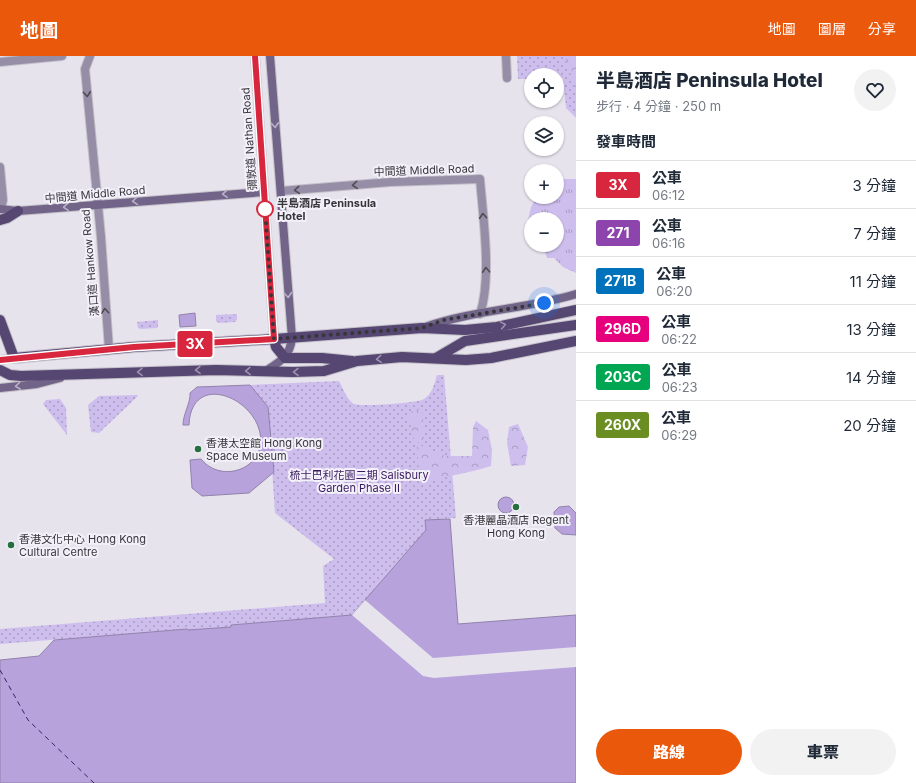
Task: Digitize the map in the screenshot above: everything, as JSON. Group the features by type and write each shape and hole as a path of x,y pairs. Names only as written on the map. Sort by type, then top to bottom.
{"main road":[{"name":"彌敦道 Nathan Road","path":"255,56 274,339"},
{"path":"267,370 285,358 289,352 292,338 281,192 278,184 270,56"},
{"name":"中間道 Middle Road","path":"0,209 18,211 264,192"},
{"path":"0,220 7,218 18,211"},
{"path":"422,328 444,320 510,310 576,294"},
{"path":"0,360 109,350 422,328 465,330 498,327 576,310"},
{"path":"0,320 14,358"},
{"path":"436,358 465,341 576,325"},
{"path":"274,339 276,347 285,358"},
{"path":"285,358 322,358 357,361 402,357 466,360 491,358 576,342"},
{"path":"0,370 10,375 267,370 293,372 324,371 357,361"},
{"path":"0,388 36,384 78,373"}],"street":[{"path":"0,62 62,56"},
{"name":"漢口道 Hankow Road","path":"90,56 85,70 96,204 101,237 109,350"},
{"path":"506,56 510,65 507,78"},
{"path":"0,167 3,200 0,209"},
{"name":"中間道 Middle Road","path":"281,192 391,182 480,179 486,277 485,300 480,314"}],"green space":[{"path":"517,56 576,56 576,118 566,108 564,68 524,68 524,79 518,79"},
{"path":"565,56 576,56 576,91"},
{"path":"564,179 576,179 576,273 563,267 554,258 547,258 545,252 564,252 564,212 530,212 533,204 564,204"},
{"path":"237,314 237,320 235,322 219,323 216,321 216,315"},
{"path":"158,320 157,328 138,328 137,322"},
{"name":"梳士巴利花園二期 Salisbury Garden Phase II","path":"437,375 444,375 456,518 425,520 426,530 352,615 231,625 231,627 187,629 0,644 0,629 325,603 323,566 334,559 275,513 268,407 250,385 339,381 347,397 354,404 378,405 412,402 424,399 431,391"},
{"path":"99,396 138,396 99,433 91,432 88,405"},
{"path":"60,399 66,408 67,435 43,404 46,400"},
{"path":"419,410 423,414 424,442 415,443 408,415 411,412"},
{"path":"476,421 488,430 492,450 491,466 437,479 420,486 417,446 422,446 445,456 472,456 473,427"},
{"path":"518,424 528,447 525,465 511,466 507,443 509,427"}],"shaded area":[{"path":"195,313 196,326 180,327 179,315"},
{"path":"250,385 268,407 274,472 249,493 202,496 192,488 190,460 201,459 210,467 220,471 241,469 250,463 257,455 260,445 260,433 255,420 246,409 235,400 223,395 210,394 200,399 192,409 189,425 183,425 190,393 197,387"},
{"path":"503,497 509,497 514,502 512,511 509,513 503,513 498,508 498,502"},
{"path":"569,506 576,513 576,535 562,534 555,528 554,512 559,507"},
{"path":"450,519 458,624 576,615 576,783 0,783 0,660 39,656 54,640 187,629 231,627 231,625 352,615 426,530 425,520"}],"pier":[{"path":"365,600 433,658 576,647 576,667 434,678 423,676 352,615"}],"ferry route":[{"path":"0,670 28,720 94,783"}],"bus line":[{"name":"3X","path":"0,360 134,347 274,339 255,56"}],"place":[{"name":"半島酒店 Peninsula Hotel","path":"265,209"},
{"name":"香港太空館 Hong Kong Space Museum","path":"198,449"},
{"name":"香港麗晶酒店 Regent Hong Kong","path":"516,507"},
{"name":"香港文化中心 Hong Kong Cultural Centre","path":"11,545"}],"route":[{"path":"265,209 274,339 422,328 444,320 463,316 510,310 544,303"}]}
